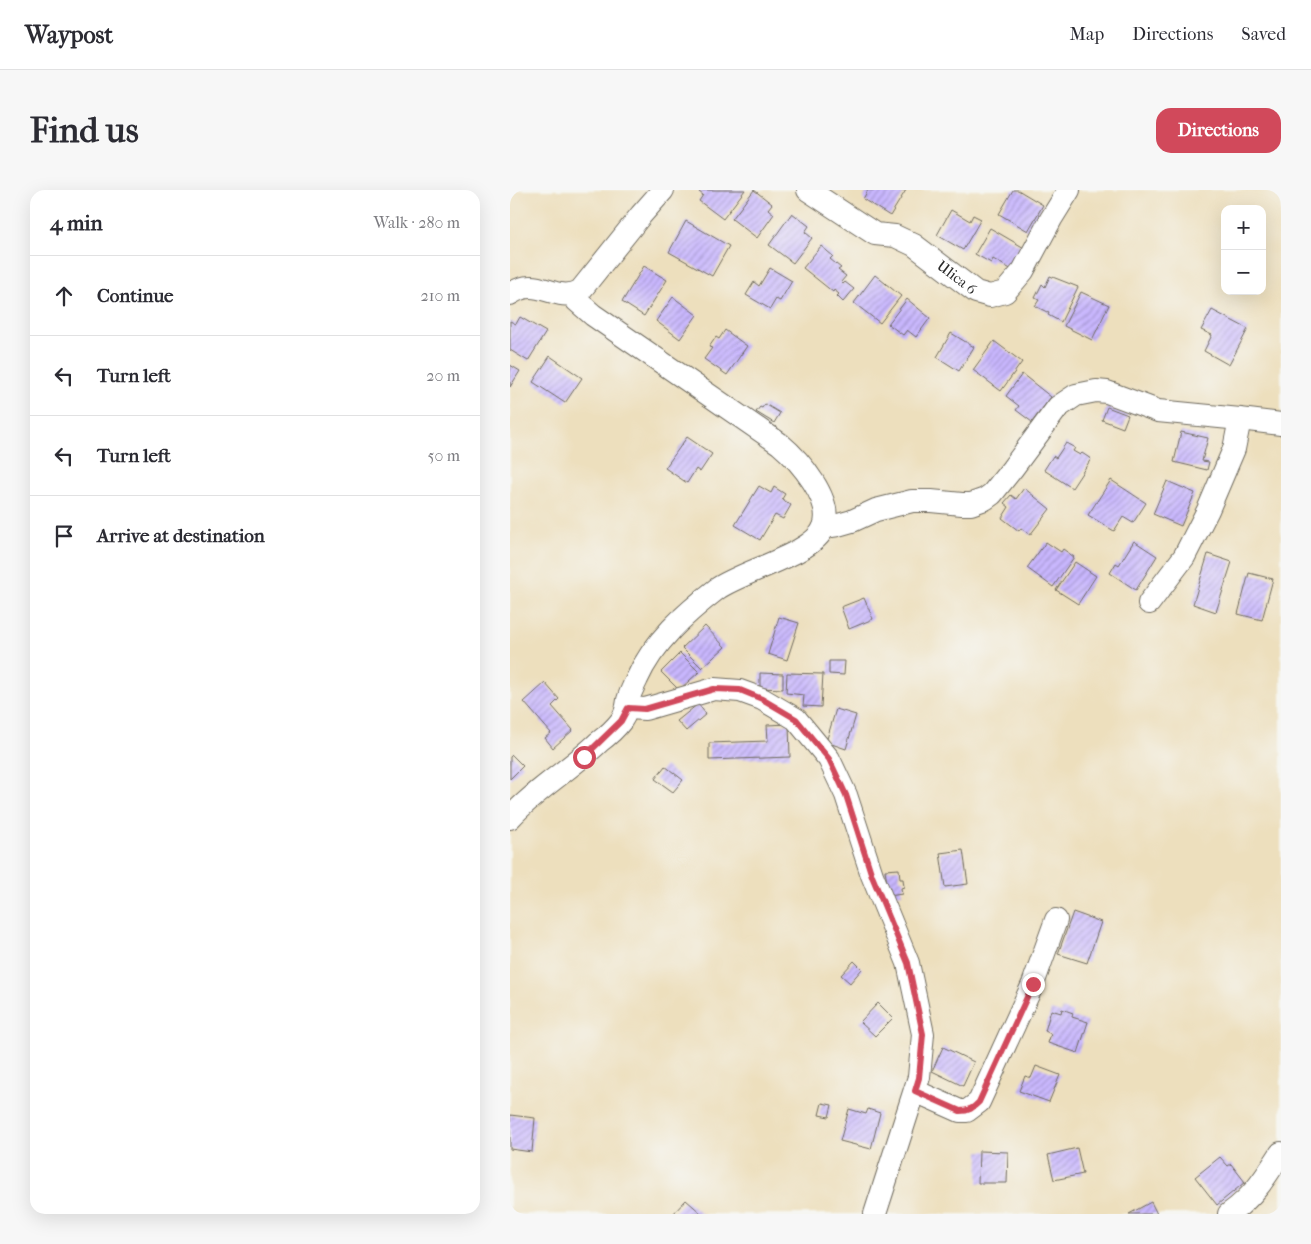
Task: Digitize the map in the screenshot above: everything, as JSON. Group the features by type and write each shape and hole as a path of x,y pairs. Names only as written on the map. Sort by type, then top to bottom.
{"street":[{"path":"512,288 533,286 565,295 580,291 641,214 663,190"},
{"name":"Ulica 6","path":"808,190 875,234 894,236 914,245 976,292 990,296 1005,292 1023,271 1069,190"},
{"path":"510,818 550,782 584,757 621,721 628,708 628,700 637,677 651,654 684,616 719,588 734,579 806,547 814,541 824,527 825,516 817,490 811,478 794,456 593,315 577,301 573,294"},
{"path":"824,527 852,521 876,510 912,501 971,504 985,499 992,494 1012,469 1058,406 1066,400 1085,392 1107,392 1158,411 1240,418 1281,424"},
{"path":"1149,603 1184,557 1208,510 1234,449 1240,418"},
{"path":"628,708 645,709 714,689 740,690 762,699 796,719 829,759 846,795 872,876 908,963 923,1034 919,1078 875,1214"},
{"path":"915,1091 960,1111 968,1111 979,1102 1033,984 1056,920"},
{"path":"1229,1214 1256,1191 1281,1152"}],"building":[{"path":"701,190 745,190 723,219 699,201 703,195 699,192"},
{"path":"754,190 772,204 768,209 774,214 757,238 732,219"},
{"path":"868,190 906,190 890,216 863,199"},
{"path":"1013,190 1018,190 1043,205 1028,231 999,214"},
{"path":"951,210 970,221 973,215 981,219 963,250 937,235"},
{"path":"792,213 809,226 805,232 812,238 793,263 769,245"},
{"path":"686,221 729,246 712,276 669,252"},
{"path":"990,228 1026,249 1014,271 993,259 991,263 975,254"},
{"path":"821,246 833,256 830,259 841,268 838,270 846,276 841,282 843,284 845,282 854,289 843,302 837,296 839,294 834,290 833,292 803,268"},
{"path":"644,266 667,280 644,316 622,302"},
{"path":"770,268 792,281 780,301 776,299 770,309 746,295 754,282 759,286"},
{"path":"875,275 901,296 880,323 854,303"},
{"path":"1050,276 1078,287 1061,322 1035,306 1039,300 1035,298 1042,284 1045,287"},
{"path":"1081,292 1109,305 1092,340 1064,326"},
{"path":"673,297 697,315 680,339 656,321"},
{"path":"907,299 930,318 916,337 907,330 903,335 888,324"},
{"path":"1212,310 1248,329 1229,365 1204,351 1212,335 1201,330"},
{"path":"520,317 546,332 528,361 510,350 510,321 516,324"},
{"path":"725,330 747,346 727,375 704,359 712,348 709,347 716,337 719,339"},
{"path":"951,333 974,347 959,371 937,357"},
{"path":"994,341 1022,362 1001,391 973,370"},
{"path":"550,356 582,378 565,403 533,382"},
{"path":"510,365 520,371 510,387"},
{"path":"1022,374 1051,397 1032,422 1016,410 1019,406 1006,396"},
{"path":"765,404 780,413 774,423 756,412"},
{"path":"1107,407 1128,415 1123,428 1102,420"},
{"path":"1181,432 1208,438 1202,461 1209,462 1207,470 1174,462"},
{"path":"687,437 712,454 700,472 696,469 687,483 665,468"},
{"path":"1066,443 1075,448 1073,451 1080,455 1082,453 1091,459 1072,488 1044,470 1053,456 1056,458"},
{"path":"1111,480 1146,503 1133,523 1123,517 1114,531 1088,515"},
{"path":"1167,481 1195,493 1181,526 1153,514"},
{"path":"759,486 771,493 774,487 785,494 782,499 791,505 783,519 775,515 760,540 735,525"},
{"path":"1024,488 1050,509 1030,535 1021,528 1019,531 1002,518 1009,507 1004,503 1011,495 1016,499"},
{"path":"1134,541 1157,556 1136,590 1110,573 1116,563 1119,565"},
{"path":"1046,542 1061,552 1063,549 1074,557 1053,587 1027,568"},
{"path":"1208,554 1232,562 1216,612 1193,604"},
{"path":"1075,562 1096,576 1078,604 1056,590"},
{"path":"1249,573 1273,579 1262,620 1238,614"},
{"path":"864,598 873,619 849,629 841,607"},
{"path":"779,617 799,623 787,660 768,654"},
{"path":"705,626 725,647 702,668 682,648"},
{"path":"680,653 699,672 679,690 661,672"},
{"path":"829,661 845,661 844,675 829,674"},
{"path":"760,673 783,674 783,689 760,688"},
{"path":"787,673 823,674 821,707 803,706 804,695 786,693"},
{"path":"545,683 559,699 552,706 573,730 553,748 545,738 551,733 524,702"},
{"path":"698,704 706,714 686,731 677,721"},
{"path":"836,709 856,715 846,749 826,742"},
{"path":"789,724 790,757 709,760 709,743 768,741 767,725"},
{"path":"512,755 523,766 510,779 510,757"},
{"path":"665,766 683,780 673,792 655,779"},
{"path":"963,850 968,884 945,887 940,853"},
{"path":"899,869 900,879 903,879 904,887 901,888 902,894 889,896 885,870"},
{"path":"1073,912 1101,922 1087,963 1058,954"},
{"path":"854,961 862,969 850,983 841,975"},
{"path":"878,1003 893,1018 875,1036 860,1022"},
{"path":"1062,1009 1073,1013 1072,1017 1088,1022 1078,1053 1048,1043 1051,1034 1045,1031 1051,1010 1061,1013"},
{"path":"943,1047 974,1062 963,1086 932,1071"},
{"path":"1036,1066 1060,1075 1049,1102 1019,1091 1025,1076 1031,1078"},
{"path":"822,1103 832,1105 829,1117 819,1115"},
{"path":"849,1109 866,1114 868,1109 880,1113 871,1149 840,1141"},
{"path":"510,1115 535,1118 532,1152 510,1149"},
{"path":"1077,1148 1083,1174 1054,1180 1048,1155"},
{"path":"979,1151 1008,1152 1007,1183 978,1183"},
{"path":"1220,1157 1228,1166 1231,1164 1245,1182 1217,1205 1195,1177"},
{"path":"686,1200 702,1214 673,1214"},
{"path":"1151,1202 1157,1214 1129,1214"}],"route":[{"path":"584,757 621,721 628,708 645,709 714,689 728,688 752,694 776,706 804,726 829,759 846,795 872,876 908,963 923,1034 919,1078 915,1091 960,1111 968,1111 979,1102 1033,984"}]}
